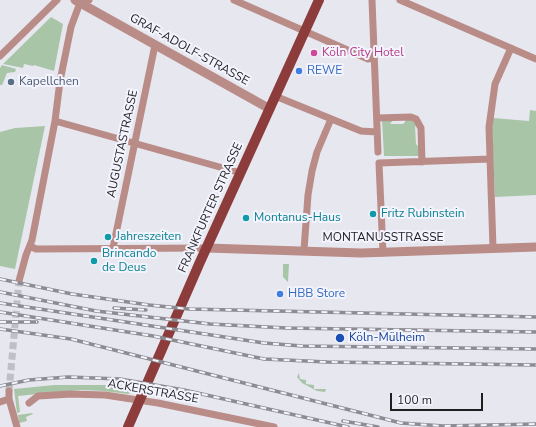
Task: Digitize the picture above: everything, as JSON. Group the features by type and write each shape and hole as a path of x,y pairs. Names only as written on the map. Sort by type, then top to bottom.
{"main road":[{"name":"FRANKFURTER STRASSE","path":"128,427 319,0"}],"street":[{"path":"0,56 57,0"},
{"path":"234,0 305,32 368,58 374,58"},
{"path":"372,0 378,152"},
{"path":"400,0 536,59"},
{"path":"19,281 30,246 55,121 60,81 71,27 81,1"},
{"name":"GRAF-ADOLF-STRASSE","path":"81,1 155,45 270,109"},
{"name":"AUGUSTASTRASSE","path":"113,248 155,45"},
{"path":"493,248 489,127 496,84 511,48"},
{"path":"275,96 361,131 377,132"},
{"path":"377,118 411,117 416,119 421,128 422,162"},
{"path":"304,250 308,195 312,171 317,152 331,119"},
{"path":"55,121 241,173"},
{"path":"383,252 379,163 490,159"},
{"path":"30,246 36,248 207,248"},
{"name":"MONTANUSSTRASSE","path":"207,248 383,252 536,247"},
{"path":"9,390 9,399 17,427"},
{"name":"ACKERSTRASSE","path":"29,403 38,396 77,394 105,395 140,400 274,427"},
{"path":"0,402 9,399"}],"green space":[{"path":"51,17 63,24 54,71 34,65 24,64 23,68 3,64"},
{"path":"2,65 16,69 15,72 7,73 2,85 0,85 0,68"},
{"path":"530,110 536,111 536,195 495,197 492,130 493,118 529,121"},
{"path":"406,118 415,122 419,128 415,126 416,144 419,147 419,156 384,156 382,120 394,119 390,124 403,124"},
{"path":"45,126 15,269 0,266 0,132 15,128"},
{"path":"283,264 289,264 288,282 283,277"},
{"path":"299,373 300,379 306,380 306,384 314,385 314,389 326,389 325,392 317,391 302,383 297,377"},
{"path":"54,385 115,385 136,388 134,392 128,394 81,390 18,396 20,412 17,413 14,389"},
{"path":"33,414 26,417 27,421 19,423 18,415"}],"tunnel":[{"path":"9,391 19,281"}],"railway":[{"path":"0,279 72,294 189,309 536,317"},
{"path":"0,292 96,311 210,324 286,328 536,332"},
{"path":"0,303 264,343 302,346 536,349"},
{"path":"114,308 146,310"},
{"path":"0,312 153,336 264,359 327,362 536,365"},
{"path":"0,322 37,322"},
{"path":"0,329 71,339 401,423 443,426 536,424"},
{"path":"0,386 29,380 68,377 120,379 184,390 348,427"},
{"path":"343,421 378,427"}],"place":[{"name":"Köln City Hotel","path":"314,53"},
{"name":"REWE","path":"299,71"},
{"name":"Kapellchen","path":"11,82"},
{"name":"Fritz Rubinstein","path":"373,214"},
{"name":"Montanus-Haus","path":"246,218"},
{"name":"Jahreszeiten","path":"108,237"},
{"name":"Brincando de Deus","path":"94,261"},
{"name":"HBB Store","path":"280,294"},
{"name":"Köln-Mülheim","path":"340,338"}]}
